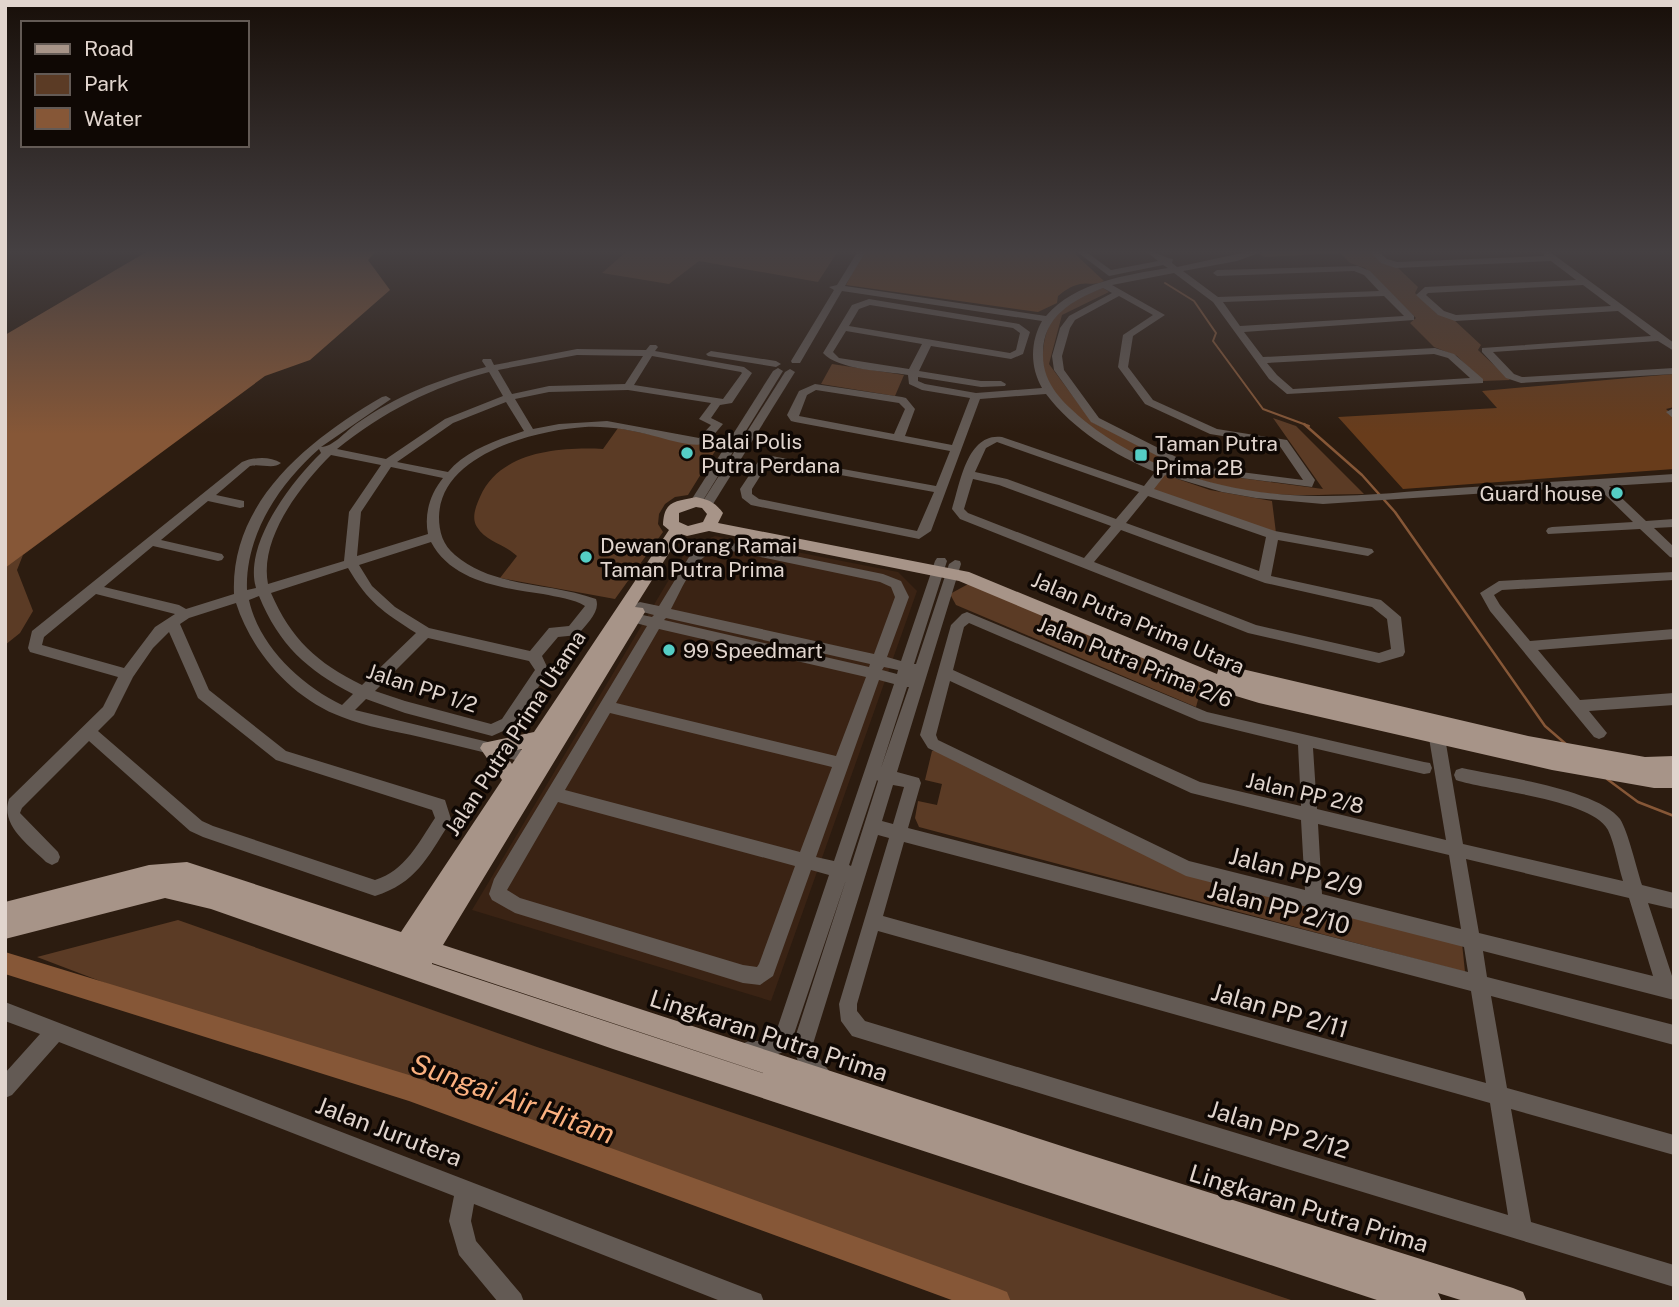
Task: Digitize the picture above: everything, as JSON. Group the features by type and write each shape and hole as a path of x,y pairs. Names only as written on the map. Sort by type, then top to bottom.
{"main road":[{"path":"686,503 707,512 682,530 669,519 671,512 686,503"},
{"name":"Jalan Putra Prima Utara","path":"707,512 945,574 988,573 1237,677 1435,728 1552,762 1612,774 1674,780"},
{"name":"Jalan Putra Prima Utara","path":"707,512 972,579 1232,688 1598,757 1645,765 1674,764"},
{"name":"Jalan Putra Prima Utama","path":"410,957 636,612 682,530"},
{"name":"Jalan Putra Prima Utama","path":"410,957 513,780 537,760 541,738 682,530"},
{"path":"513,780 490,748 541,738"},
{"name":"Lingkaran Putra Prima","path":"5,912 149,875 187,872 410,957 1428,1302"},
{"name":"Lingkaran Putra Prima","path":"5,929 165,888 211,899 726,1051 1513,1302"}],"street":[{"path":"707,512 785,366 821,312"},
{"path":"852,312 828,353 836,360 981,384 1001,384"},
{"path":"843,328 1011,355 1020,352 1025,332 1016,326 935,312"},
{"path":"1000,312 1048,319"},
{"path":"1057,312 1048,319 1037,346 1038,365 1048,391 1083,426 1115,450 1163,470 1226,489 1283,498 1359,497 1674,478"},
{"path":"1083,312 1072,318 1065,328 1057,356 1059,370 1095,420 1202,471 1308,484 1283,442 1214,432 1149,402 1122,363 1128,335 1160,315 1154,312"},
{"path":"1226,312 1239,329 1261,359 1284,389 1298,393 1479,381 1451,355 1435,351 1261,359"},
{"path":"1239,329 1411,318 1405,312"},
{"path":"1440,312 1455,317 1547,312"},
{"path":"1626,312 1674,348"},
{"path":"1638,312 1673,336"},
{"path":"1659,338 1485,350 1516,379 1674,371"},
{"path":"928,341 913,372 913,382 922,387 976,396 1048,391"},
{"path":"537,760 344,712 305,688 275,664 253,630 241,598 238,580 256,517 279,482 311,447 353,418 397,393 489,363 572,346 652,349 785,366"},
{"path":"652,349 744,370 747,373 728,401 717,402 628,387 560,388 510,397 450,421 388,463 355,512 350,561 367,589 390,610 425,632 533,657 554,632 573,631 592,607 591,602 495,583 466,569 443,551 433,537 434,504 449,476 494,445 530,431 572,424 609,424 695,441 707,440 718,424 704,419 717,402"},
{"path":"628,387 652,349"},
{"path":"489,363 530,431"},
{"path":"262,590 260,578 274,523 287,497 328,451 362,424 401,401 489,363"},
{"path":"898,439 910,409 902,400 815,387 803,393 792,415 795,419 898,439 956,449"},
{"path":"941,490 766,458 746,489 746,495 755,502 919,534 925,531 941,490 976,396"},
{"path":"970,474 1003,482 1264,578 1376,603 1394,617 1398,652 1379,658 1253,629 959,513 970,474 980,446 988,439 998,439 1273,535 1368,552"},
{"path":"311,447 449,476"},
{"path":"127,674 35,648 37,635 246,464 254,461 275,463"},
{"path":"1086,565 1163,470"},
{"path":"1599,483 1674,554"},
{"path":"208,496 240,504"},
{"path":"1552,531 1674,523"},
{"path":"1264,578 1273,535"},
{"path":"52,857 15,821 12,813 23,793 109,712 127,674 148,644 178,619 350,561 433,537"},
{"path":"152,542 218,557"},
{"path":"722,545 883,578 896,584 902,597 766,970 760,976 743,974 503,900 498,894 500,884 659,617 693,560 710,546 722,545"},
{"path":"726,1051 762,1051 782,1042 848,873 945,574"},
{"path":"1599,733 1494,608 1487,593 1499,586 1674,576"},
{"path":"89,732 196,826 375,888 390,885 403,877 443,819 443,811 439,805 281,756 204,694 178,619 179,610 93,589"},
{"name":"Jalan PP 1/2","path":"262,590 293,645 326,671 365,692 492,730 502,728 542,671 539,662 533,657"},
{"path":"636,612 913,675"},
{"name":"Jalan Putra Prima 2/6","path":"945,672 958,625 967,617 974,618 1204,717 1424,768"},
{"path":"344,712 425,632"},
{"path":"1528,646 1674,634"},
{"name":"Jalan PP 2/9","path":"945,672 928,739 1174,863 1670,990"},
{"name":"Jalan PP 2/8","path":"945,672 1196,788 1674,901"},
{"path":"1579,706 1674,699"},
{"path":"606,706 841,763"},
{"path":"1435,728 1521,1228"},
{"path":"1305,741 1314,900"},
{"path":"828,1084 806,1060 803,1044 848,873 872,826 881,774"},
{"path":"872,921 913,783 881,774"},
{"path":"1462,775 1585,803 1609,815 1670,990"},
{"path":"554,794 848,873"},
{"name":"Jalan PP 2/10","path":"872,826 1674,1035"},
{"name":"Jalan PP 2/12","path":"872,921 848,1004 853,1022 859,1029 1674,1276"},
{"name":"Jalan PP 2/11","path":"872,921 1674,1145"},
{"name":"Jalan Jurutera","path":"5,1010 753,1302"},
{"path":"5,1088 56,1030"},
{"path":"466,1190 460,1222 467,1247 513,1302"}],"shaded area":[{"path":"1674,374 1674,407 1666,409 1674,416 1674,469 1403,489 1338,417 1497,408 1482,391"},
{"path":"715,536 898,572 917,591 771,1001 472,910 689,546"}],"green space":[{"path":"1059,312 1068,312 1062,315 1049,364 1092,422 1189,471 1323,489 1273,418 1296,426 1364,494 1288,495 1235,488 1200,480 1126,451 1092,431 1065,408 1047,382 1043,352 1054,318"},
{"path":"1410,312 1435,312 1453,319 1481,345 1478,350 1510,380 1482,381 1457,356 1434,347 1410,323 1416,318"},
{"path":"832,364 904,375 895,396 821,384"},
{"path":"618,428 717,448 688,495 675,497 665,504 659,514 658,524 663,532 615,599 500,578 517,556 485,536 475,523 477,504 489,482 516,461 533,455 568,449 603,449"},
{"path":"153,459 23,555 17,570 33,611 20,633 5,645 5,531"},
{"path":"1163,474 1210,490 1272,501 1276,533 1150,490"},
{"path":"970,583 1203,681 1196,707 956,605 950,594"},
{"path":"939,750 1175,868 1462,943 1465,972 919,827 915,818 918,801 937,805 942,784 925,780 932,751"},
{"path":"178,920 537,1047 1297,1302 965,1302 494,1131 37,957"}],"water":[{"path":"44,312 365,312 310,360 265,376 5,568 5,335"}],"waterway":[{"path":"1202,312 1216,333 1213,341 1263,409 1304,424"},
{"path":"1304,424 1309,426"},
{"path":"1304,424 1362,475 1395,512 1545,726 1567,745"},
{"path":"1607,779 1638,802 1674,816"},
{"name":"Sungai Air Hitam","path":"5,963 409,1088 997,1302"}],"place":[{"name":"Balai Polis Putra Perdana","path":"687,453"},
{"name":"Taman Putra Prima 2B","path":"1141,455"},
{"name":"Guard house","path":"1617,493"},
{"name":"Dewan Orang Ramai Taman Putra Prima","path":"586,557"},
{"name":"99 Speedmart","path":"669,650"}]}
